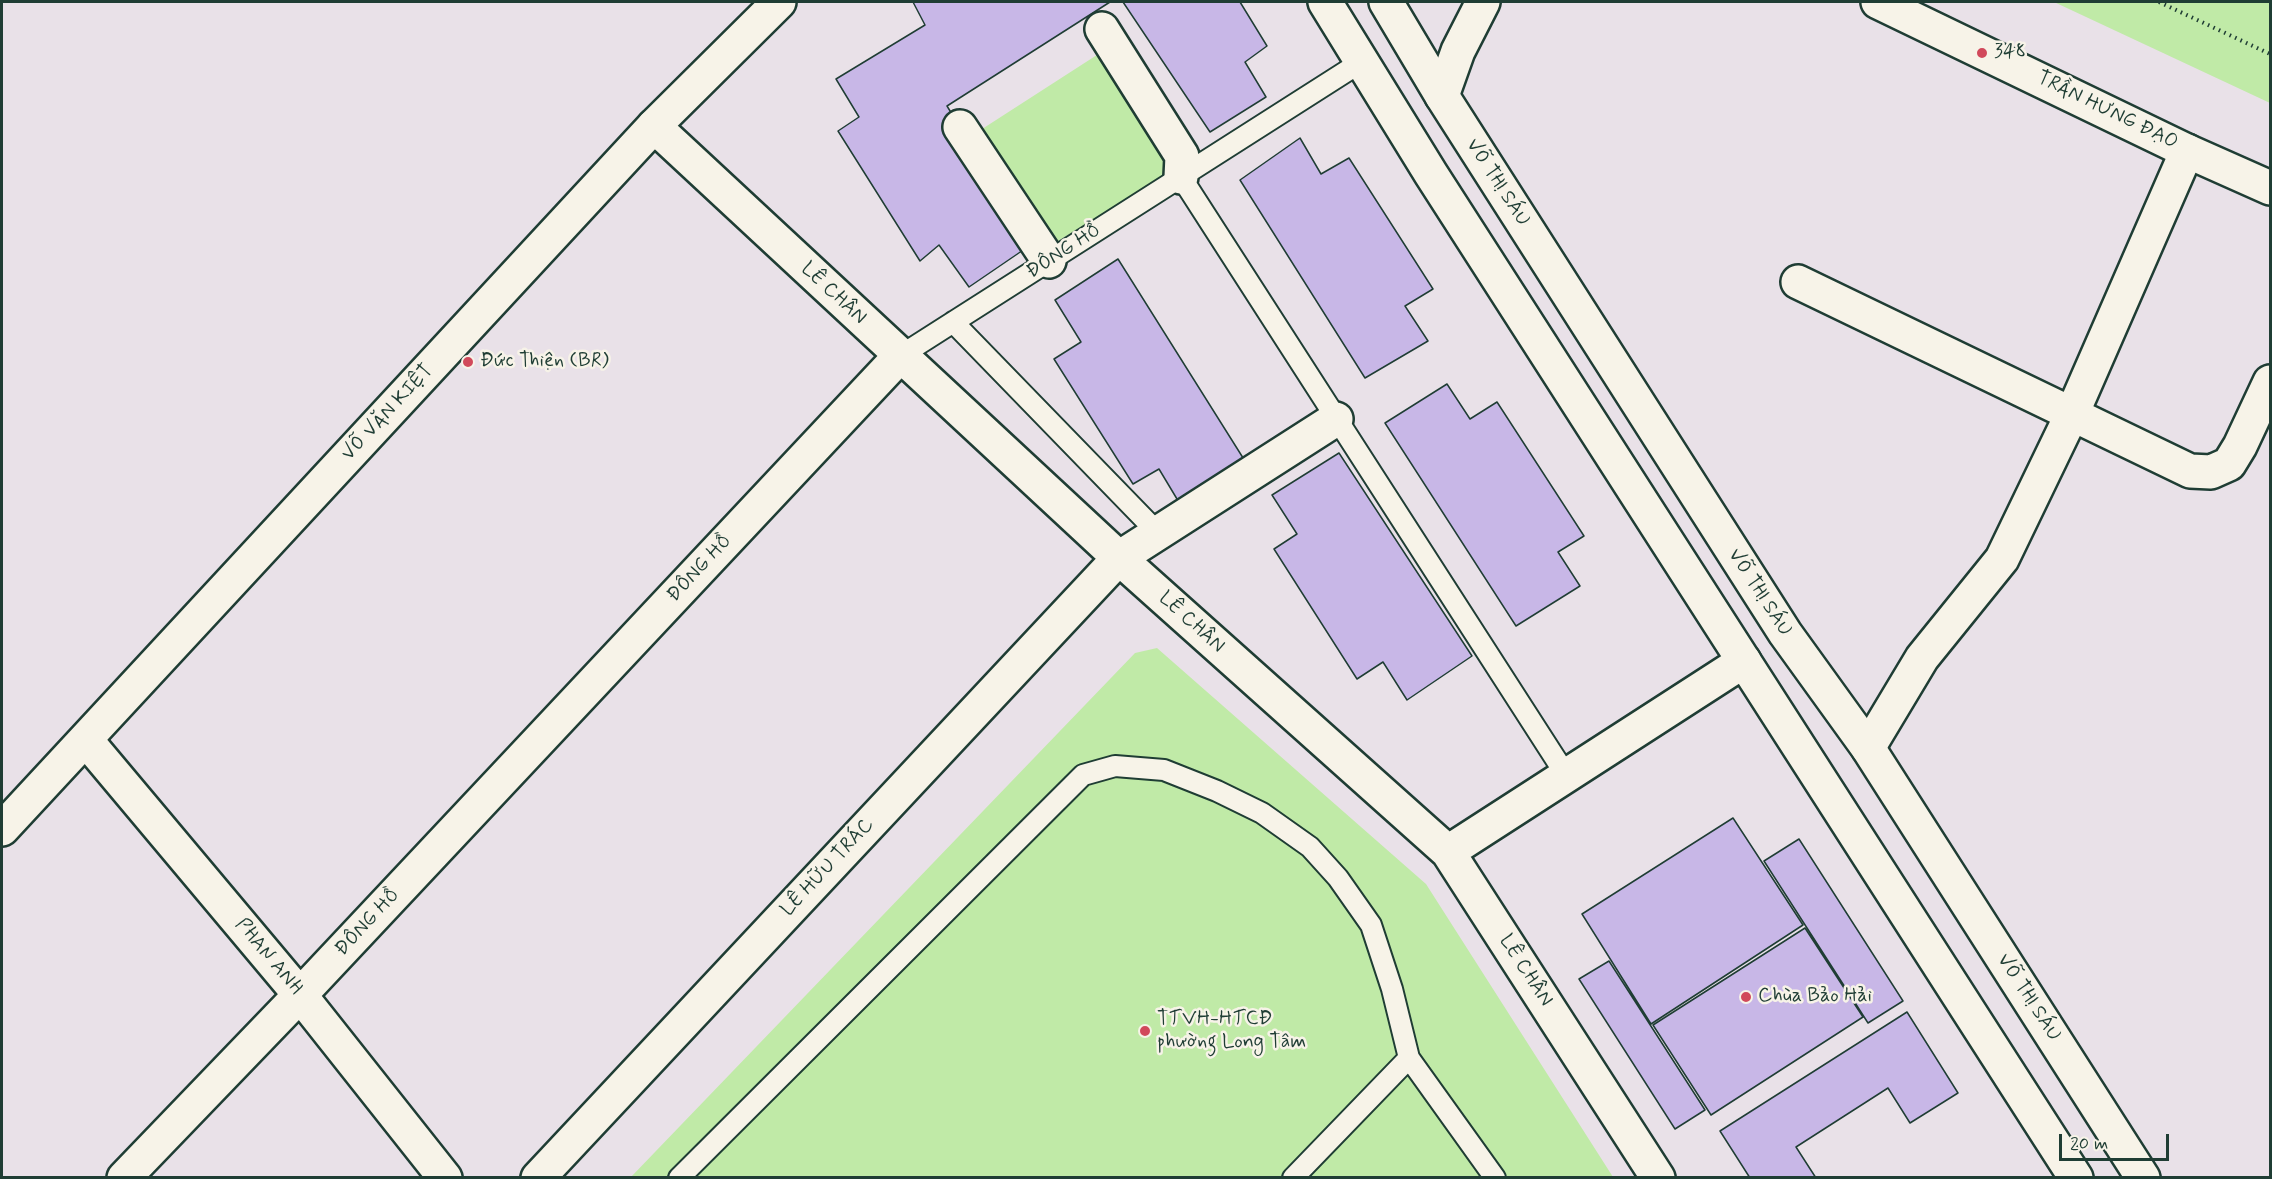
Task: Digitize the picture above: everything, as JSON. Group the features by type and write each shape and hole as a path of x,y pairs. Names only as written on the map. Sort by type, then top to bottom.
{"street":[{"name":"VÕ VĂN KIỆT","path":"2,829 654,126 779,2"},
{"path":"1325,2 1361,62 2076,1178"},
{"name":"VÕ THỊ SÁU","path":"1386,2 1442,96 1785,633 1868,748 2143,1178"},
{"path":"1442,96 1458,51 1483,2"},
{"name":"TRẦN HƯNG ĐẠO","path":"1878,2 2187,151 2271,188"},
{"path":"1102,29 1182,156 1181,177"},
{"name":"LÊ CHÂN","path":"654,126 1119,558 1448,852 1658,1178"},
{"path":"960,127 1049,261"},
{"path":"1868,748 1922,658 2002,559 2072,414 2187,151"},
{"path":"1798,282 2190,471 2211,472 2229,464 2271,382"},
{"name":"ĐÔNG HỒ","path":"124,1178 300,996 900,356"},
{"name":"LÊ HỮU TRÁC","path":"538,1178 1119,558 1336,419"},
{"path":"1448,852 1744,661"},
{"name":"PHAN ANH","path":"86,740 300,996 445,1178"}],"lane":[{"name":"ĐÔNG HỒ","path":"900,356 1361,62"},
{"path":"1181,177 1566,775"},
{"path":"953,322 1158,533"},
{"path":"679,1178 1083,775 1115,766 1164,770 1217,791 1262,813 1310,847 1338,878 1371,925 1392,989 1409,1058 1495,1178"},
{"path":"1293,1178 1409,1058"}],"path":[{"path":"2159,2 2271,54"}],"green space":[{"path":"2054,2 2270,2 2270,103"},
{"path":"1100,53 1174,170 1055,243 979,131"},
{"name":"TTVH-HTCĐ phường Long Tâm","path":"1157,648 1426,884 1613,1177 630,1178 1135,653"}],"building":[{"path":"913,2 1110,2 947,106 1032,244 969,287 939,245 920,261 838,131 859,117 836,79 925,25"},
{"path":"1123,2 1240,2 1267,46 1245,62 1266,97 1210,132"},
{"path":"1300,138 1321,174 1349,158 1433,289 1405,306 1428,341 1365,378 1240,180"},
{"path":"1118,259 1245,461 1180,504 1159,469 1133,484 1054,359 1081,342 1055,300"},
{"path":"1447,384 1470,419 1497,402 1584,536 1558,552 1580,586 1516,626 1385,423"},
{"path":"1339,453 1472,656 1407,700 1383,662 1357,679 1274,549 1297,534 1272,495"},
{"path":"1733,818 1803,925 1651,1024 1582,914"},
{"path":"1799,839 1903,1001 1868,1023 1764,861"},
{"path":"1805,928 1863,1017 1711,1115 1653,1025"},
{"path":"1609,961 1705,1110 1675,1129 1579,979"},
{"path":"1907,1012 1958,1093 1910,1123 1888,1088 1796,1147 1816,1178 1750,1178 1720,1131"}],"place":[{"name":"348","path":"1982,53"},
{"name":"Đức Thiện (BR)","path":"468,362"},
{"name":"Chùa Bảo Hải","path":"1746,997"},
{"name":"TTVH-HTCĐ phường Long Tâm","path":"1145,1031"}]}
